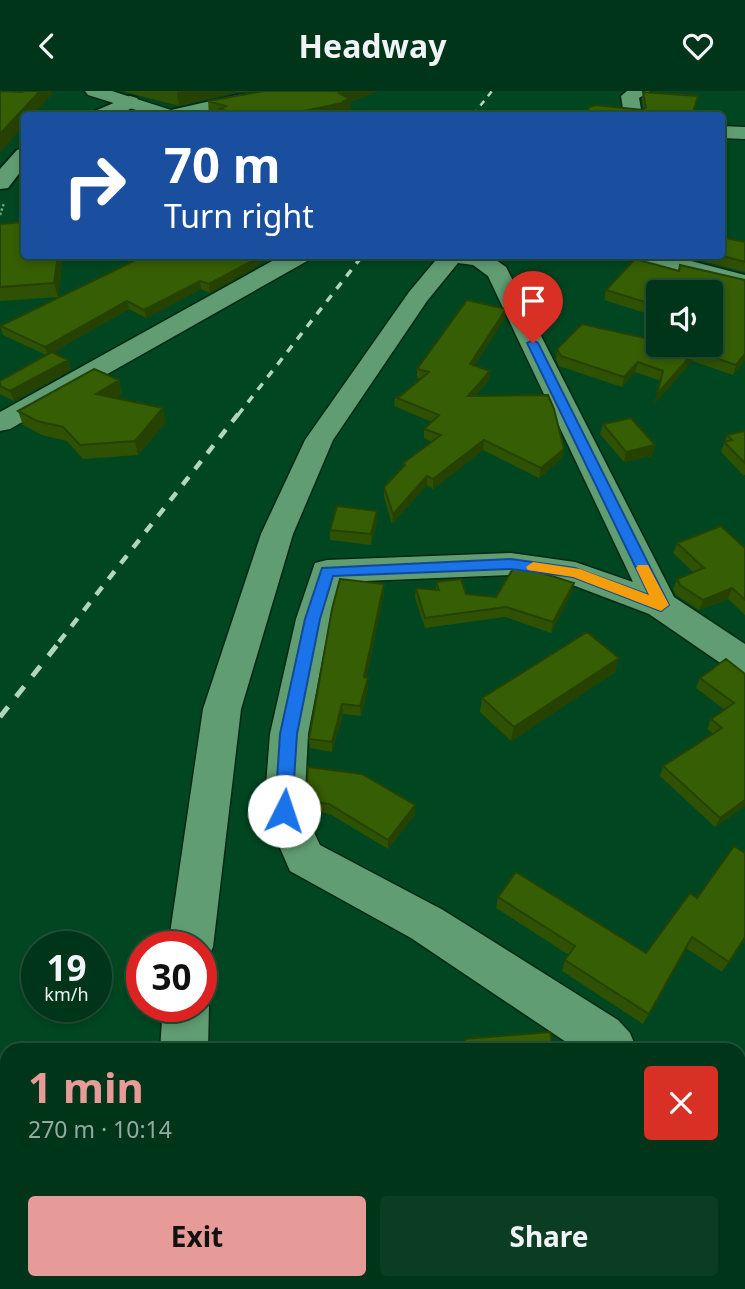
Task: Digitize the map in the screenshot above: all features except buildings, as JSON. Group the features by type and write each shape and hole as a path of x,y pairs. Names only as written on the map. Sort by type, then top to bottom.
{"street":[{"path":"183,112 295,91"},
{"path":"633,112 630,96 642,91"},
{"path":"104,112 114,95 162,112"},
{"path":"725,132 745,133"},
{"path":"0,183 21,158"},
{"path":"0,423 294,259"},
{"path":"192,931 222,709 277,534 319,440 418,297 450,259"},
{"path":"475,259 498,272 661,605"},
{"path":"655,259 745,282"},
{"path":"606,1043 601,1037 427,924 305,858 284,811 289,734 313,619 327,571 511,564 575,573 661,605 745,662"},
{"path":"184,1043 185,1022"}],"railway":[{"path":"475,112 492,91"},
{"path":"238,415 360,259"},
{"path":"59,642 239,413"},
{"path":"0,717 61,640"}],"slow traffic":[{"path":"533,567 575,573 661,605 643,568"}],"route":[{"path":"284,811 289,734 313,619 327,571 511,564 575,573 661,605 533,343"}]}
